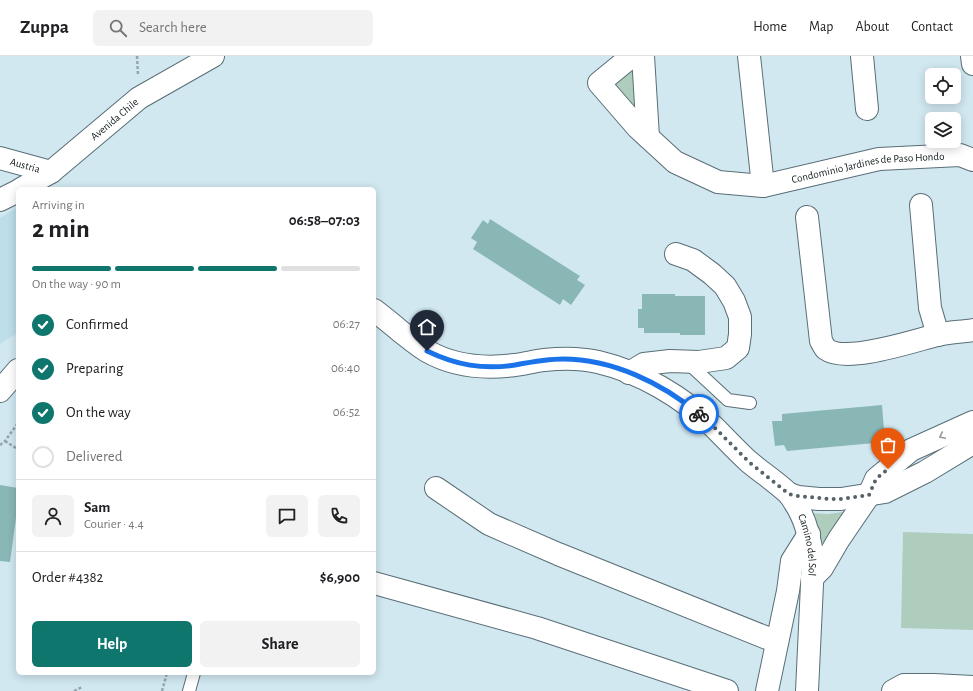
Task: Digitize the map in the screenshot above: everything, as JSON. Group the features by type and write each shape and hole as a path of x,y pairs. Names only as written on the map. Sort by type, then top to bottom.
{"street":[{"name":"Avenida Chile","path":"25,187 51,172 139,98 213,56"},
{"name":"Condominio Jardines de Paso Hondo","path":"632,56 599,83 638,128 675,162 718,182 762,186 803,178 879,159 960,155 973,160"},
{"path":"643,56 648,137"},
{"path":"749,56 762,186"},
{"path":"862,56 867,109"},
{"path":"972,56 973,64"},
{"name":"Austria","path":"0,158 51,172"},
{"path":"0,200 16,191"},
{"path":"921,205 930,308 938,335"},
{"path":"807,217 822,341 826,348 832,352 846,355 877,351 938,335 973,330"},
{"path":"629,372 644,364 670,361 699,362 726,358 738,348 740,317 734,301 725,286 693,260 676,254"},
{"name":"Camino del Sol","path":"376,312 412,341 427,351 460,364 478,367 497,367 544,360 569,359 598,362 629,372 669,393 692,408 713,426 749,462 789,494 804,520 812,548 813,563 810,691"},
{"path":"0,391 16,372"},
{"path":"812,578 822,568 839,539 869,495 876,479 911,450 973,422"},
{"path":"789,494 812,498 841,499 885,492 925,472 973,442"},
{"path":"436,488 489,524 558,554 777,642"},
{"path":"767,691 788,591 792,561 809,534"},
{"path":"376,584 537,628 727,691"},
{"path":"904,689 934,685 973,687"}],"lane":[{"path":"686,362 728,400 750,403"},
{"path":"188,691 193,675"}],"path":[{"path":"0,445 5,441 16,426"},
{"path":"5,441 16,448"},
{"path":"162,691 166,675"},
{"path":"74,691 82,687"}],"shaded area":[{"path":"16,208 16,334 0,344 0,218"}],"green space":[{"path":"629,69 634,71 635,112 612,83"},
{"path":"850,511 825,548 810,513 828,514"},
{"path":"903,532 973,534 973,630 901,628"}],"building":[{"path":"490,219 580,276 577,280 585,285 571,305 563,299 560,305 473,249 477,242 471,238 483,220 488,224"},
{"path":"642,294 705,296 705,335 644,333 644,328 638,328 638,309 642,309"},
{"path":"882,405 885,442 787,451 784,445 775,446 772,421 782,421 782,414"},
{"path":"0,485 16,488 16,518 10,562 0,561"}],"way so far":[{"path":"699,414 749,462 789,494 819,499 841,499 869,495 876,479 888,469"}],"route":[{"path":"427,351 460,364 478,367 497,367 544,360 563,359 598,362 629,372 650,382 699,414"}]}
